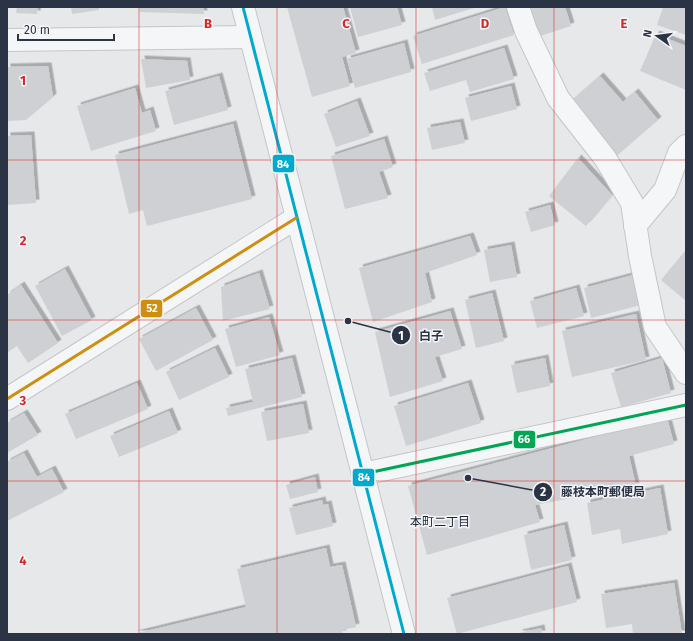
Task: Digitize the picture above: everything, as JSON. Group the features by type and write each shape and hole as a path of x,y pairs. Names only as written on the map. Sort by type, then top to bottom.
{"street":[{"path":"243,7 404,634"},
{"path":"518,7 526,31 558,98 605,158 632,203 640,256 655,327 686,373"},
{"path":"7,40 250,37"},
{"path":"635,226 665,190 679,152 686,146"},
{"path":"7,399 296,218"},
{"path":"363,474 686,405"}],"building":[{"path":"17,7 38,7 37,14 16,13"},
{"path":"71,7 99,7 99,10 72,14"},
{"path":"139,7 203,7 204,14 140,12"},
{"path":"287,7 343,7 356,53 342,57 350,86 312,97"},
{"path":"350,7 397,7 402,25 358,37"},
{"path":"432,7 477,7 435,20"},
{"path":"505,7 514,35 422,64 413,36"},
{"path":"524,7 565,7 571,26 534,38"},
{"path":"663,7 686,7 686,35 657,25"},
{"path":"656,34 686,46 686,90 640,71"},
{"path":"404,43 411,72 355,88 347,59"},
{"path":"504,48 514,79 470,92 466,80 430,91 424,73"},
{"path":"141,59 187,61 190,80 146,88"},
{"path":"48,66 53,97 26,120 7,121 7,67"},
{"path":"219,76 228,110 174,125 165,91"},
{"path":"600,76 623,102 635,92 658,120 613,159 566,106"},
{"path":"511,86 517,109 471,121 465,98"},
{"path":"135,88 142,113 150,110 156,131 91,151 77,106"},
{"path":"357,101 370,136 336,147 324,114"},
{"path":"460,122 465,143 432,150 427,128"},
{"path":"233,124 252,199 147,226 143,210 129,214 115,155"},
{"path":"31,135 36,203 7,205 7,136"},
{"path":"384,139 393,167 379,172 388,198 345,209 331,156"},
{"path":"578,158 612,195 586,226 549,196"},
{"path":"550,205 555,225 531,232 525,212"},
{"path":"470,236 477,255 425,273 432,302 373,322 359,268"},
{"path":"511,245 517,277 490,282 484,250"},
{"path":"686,250 686,301 661,280"},
{"path":"65,269 92,320 62,336 35,286"},
{"path":"259,273 270,309 223,321 221,287"},
{"path":"633,275 641,305 591,318 584,288"},
{"path":"21,285 58,343 28,363 17,346 7,353 7,295"},
{"path":"576,288 584,316 537,328 530,301"},
{"path":"492,293 504,341 476,348 465,300"},
{"path":"196,308 213,340 156,371 139,339"},
{"path":"450,311 462,349 435,357 443,381 390,397 375,332"},
{"path":"636,314 646,360 572,377 562,331"},
{"path":"269,317 280,355 236,367 225,329"},
{"path":"215,348 229,377 179,400 166,372"},
{"path":"292,358 302,397 228,416 226,408 253,402 245,369"},
{"path":"545,358 550,386 517,393 511,365"},
{"path":"662,358 671,393 621,407 611,373"},
{"path":"137,383 148,409 76,439 65,414"},
{"path":"468,383 481,423 406,446 394,406"},
{"path":"303,404 309,433 267,441 261,412"},
{"path":"169,411 178,433 119,457 110,436"},
{"path":"24,413 38,435 7,453 7,423"},
{"path":"667,418 674,444 629,456 636,486 535,505 540,522 427,555 408,486"},
{"path":"24,453 37,477 52,469 64,492 7,521 7,462"},
{"path":"315,477 318,492 290,499 286,485"},
{"path":"660,488 668,534 622,544 620,529 592,535 587,503"},
{"path":"322,500 323,505 328,504 333,526 296,535 289,508"},
{"path":"564,525 572,560 531,570 524,535"},
{"path":"326,548 330,567 342,565 356,627 342,630 343,634 134,634 246,607 237,569"},
{"path":"568,566 577,602 457,634 447,598"},
{"path":"674,583 682,634 633,634 632,624 606,628 601,594"},
{"path":"541,628 542,634 519,634 519,633"}],"transit line":[{"name":"84","path":"243,7 404,634"},
{"name":"52","path":"7,399 296,218"},
{"name":"66","path":"363,474 686,405"}],"place":[{"name":"白子","path":"348,321"},
{"name":"藤枝本町郵便局","path":"468,478"}],"district":[{"name":"本町二丁目","path":"440,522"}]}
